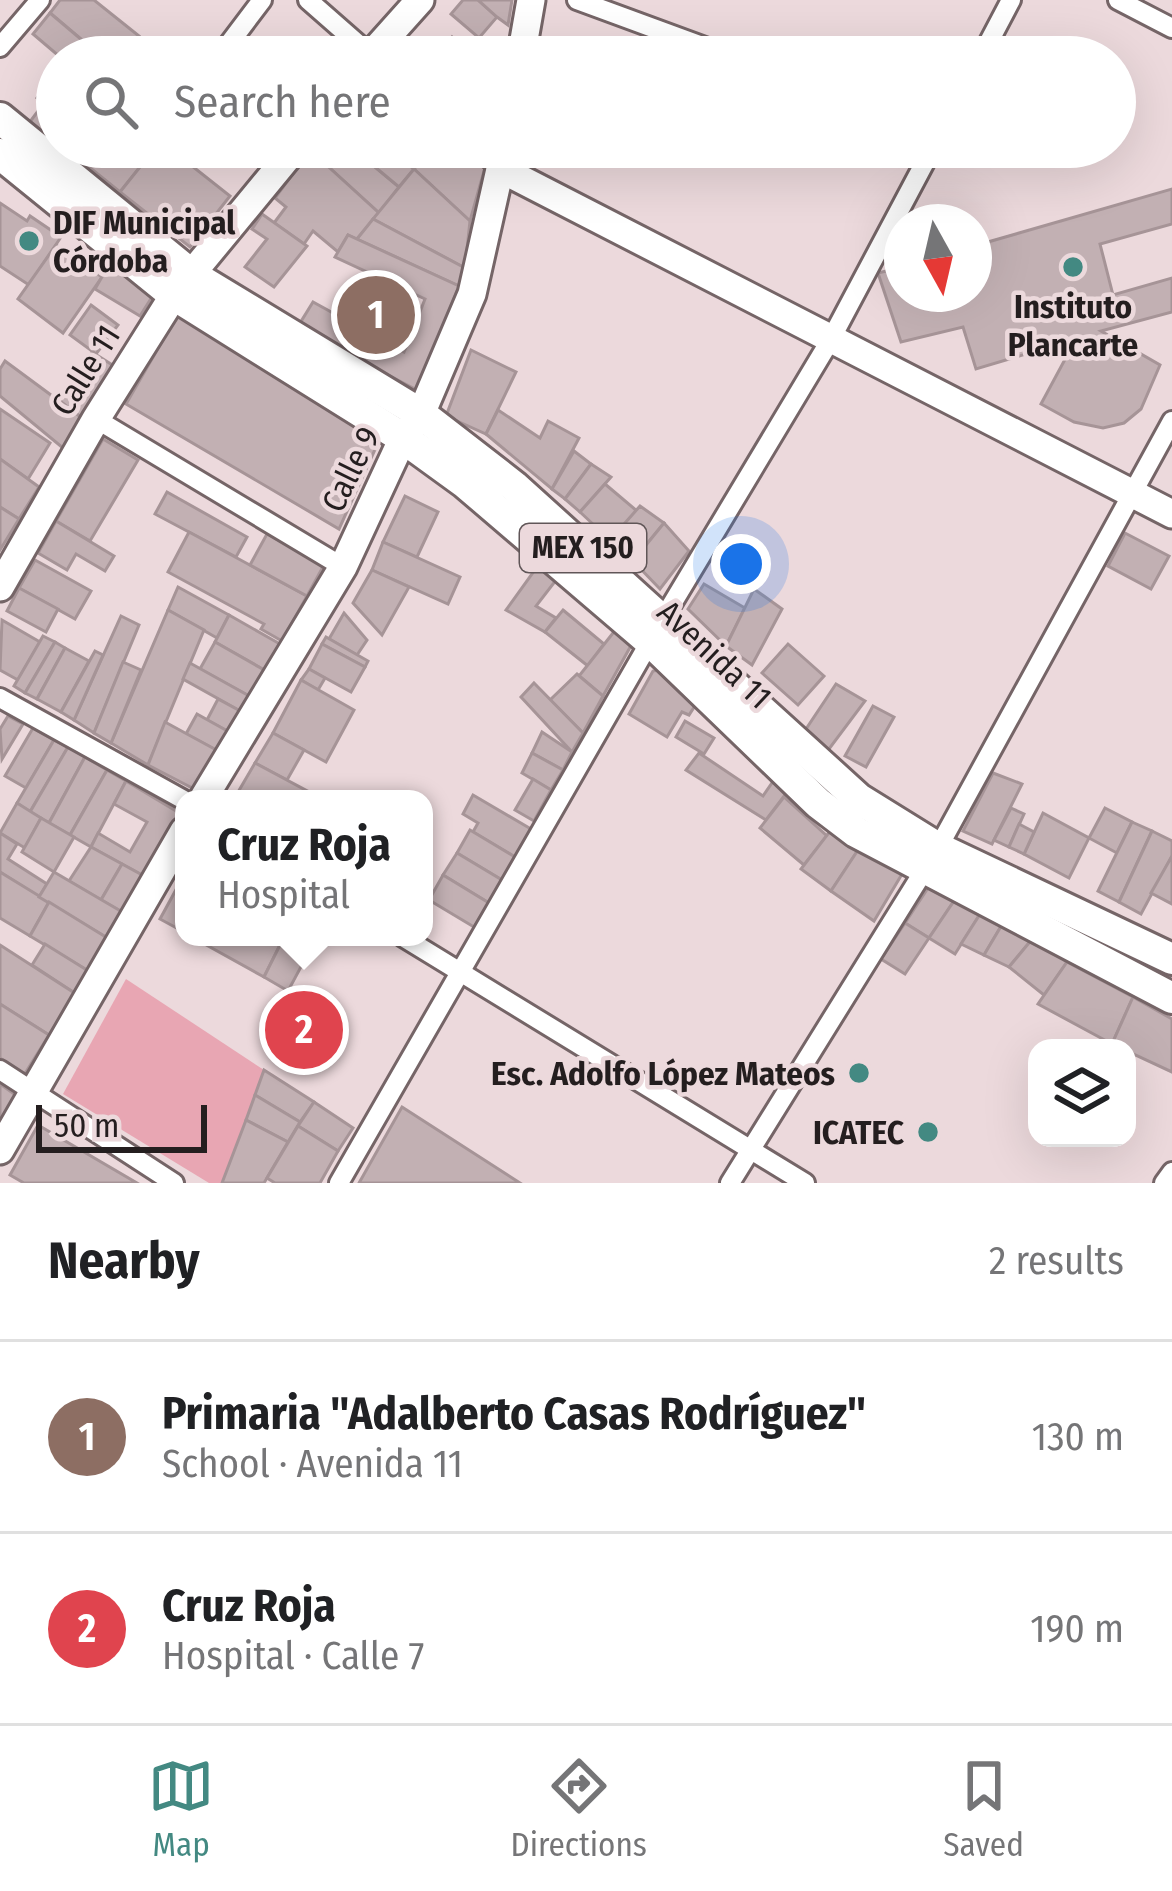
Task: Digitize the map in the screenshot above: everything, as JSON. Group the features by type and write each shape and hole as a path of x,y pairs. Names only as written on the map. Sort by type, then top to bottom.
{"main road":[{"path":"388,36 420,0"},
{"path":"525,36 531,0"},
{"name":"Avenida 11","path":"0,118 36,151"},
{"name":"Avenida 11","path":"0,154 183,285 412,426 465,483 657,630 818,803 856,832 1172,959"},
{"name":"Avenida 11","path":"55,168 183,285"},
{"name":"Calle 11","path":"0,587 96,419 183,285 279,168"},
{"name":"Calle 9","path":"207,790 343,567 412,426 472,294 501,168"},
{"path":"521,168 831,339 1172,514"},
{"path":"0,1150 175,847"},
{"name":"Avenida 11","path":"930,859 1172,998"}],"street":[{"path":"0,47 40,0"},
{"path":"235,36 262,0"},
{"path":"308,0 348,36"},
{"path":"577,0 675,36"},
{"path":"992,36 1011,0"},
{"path":"1118,0 1172,28"},
{"path":"339,1183 657,630 831,339 922,168"},
{"path":"96,419 343,567"},
{"path":"730,1183 930,859 1172,421"},
{"path":"0,698 175,795"},
{"path":"417,946 806,1183"},
{"path":"0,1070 174,1183"},
{"path":"1164,1183 1172,1172"}],"shaded area":[{"path":"126,979 264,1070 222,1183 209,1183 63,1094"}],"building":[{"path":"60,0 94,0 139,36 77,36 50,13"},
{"path":"463,0 478,0 497,17 477,36 451,14"},
{"path":"478,0 512,0 508,25 497,17"},
{"path":"50,13 77,36 36,37 33,34"},
{"path":"90,168 139,168 120,192"},
{"path":"139,168 195,168 230,196 190,247 120,192"},
{"path":"297,168 330,168 379,213 357,239 348,235 338,252 313,231 304,244 274,223 286,207 275,198"},
{"path":"330,168 376,168 399,187 379,213"},
{"path":"376,168 413,168 399,187"},
{"path":"485,168 470,221 414,169"},
{"path":"414,169 470,221 465,268 373,219"},
{"path":"1172,189 1172,224 1100,244 1113,295 1172,278 1172,312 1101,331 1160,365 1141,409 1124,423 1103,428 1074,422 1041,404 1076,339 976,369 963,327 901,342 891,312 992,312 992,241"},
{"name":"DIF Municipal Córdoba","path":"0,203 61,237 29,285 0,266"},
{"path":"262,214 307,246 274,287 245,267 267,239 252,229"},
{"path":"373,219 465,268 459,286 357,239"},
{"path":"348,235 459,286 417,390 297,328 313,302 404,352 425,299 335,257"},
{"path":"56,245 102,277 63,333 18,299"},
{"path":"110,263 152,297 140,316 95,289"},
{"path":"91,305 118,325 96,354 70,335"},
{"path":"179,312 382,434 339,529 126,404"},
{"path":"471,350 516,372 486,434 446,416"},
{"path":"92,352 114,366 82,418 60,401"},
{"path":"5,361 82,418 63,448 0,396 0,369"},
{"path":"0,409 50,443 28,479 0,459"},
{"path":"498,410 540,438 548,421 579,438 552,489 486,434"},
{"path":"103,439 138,460 90,541 56,521"},
{"path":"574,451 591,464 565,499 552,489"},
{"path":"0,459 39,487 19,519 0,507"},
{"path":"591,464 611,477 580,512 565,499"},
{"path":"605,484 637,511 610,540 580,512"},
{"path":"167,492 247,537 236,557 155,514"},
{"path":"405,496 438,512 417,557 383,542"},
{"path":"640,506 664,523 633,561 610,540"},
{"path":"0,507 19,519 0,550"},
{"path":"56,521 114,556 105,571 76,554 67,570 38,553"},
{"path":"664,523 689,551 660,589 633,561"},
{"path":"189,532 307,596 282,641 261,629 264,624 168,572"},
{"path":"1125,533 1169,556 1151,589 1108,566"},
{"path":"267,534 324,565 307,596 250,565"},
{"path":"383,542 460,577 448,604 372,570"},
{"path":"35,560 91,591 75,619 19,588"},
{"path":"542,560 560,575 536,606 556,618 545,632 506,610"},
{"path":"372,570 409,587 382,635 353,603"},
{"path":"704,584 745,608 726,646 688,609"},
{"path":"178,587 229,615 217,638 168,610"},
{"path":"19,588 58,609 46,632 7,611"},
{"path":"754,589 782,609 752,665 726,646"},
{"path":"168,610 204,630 148,765 111,743"},
{"path":"563,610 604,644 588,666 545,632"},
{"path":"344,613 367,640 357,655 329,639"},
{"path":"229,615 280,644 266,671 215,642"},
{"path":"121,616 139,625 94,733 74,720"},
{"path":"2,620 40,642 18,680 0,670"},
{"path":"617,628 633,642 603,696 579,676"},
{"path":"43,636 55,642 25,693 14,686"},
{"path":"326,637 368,661 365,667 322,644"},
{"path":"55,642 65,648 37,699 25,693"},
{"path":"215,642 266,671 251,697 200,669"},
{"path":"322,644 365,667 351,692 309,669"},
{"path":"788,644 824,676 798,705 762,673"},
{"path":"65,648 89,661 61,712 37,699"},
{"path":"95,651 103,655 74,720 61,712"},
{"path":"123,662 141,670 111,743 94,733"},
{"path":"190,663 251,697 242,712 183,679"},
{"path":"309,669 325,678 318,690 301,680"},
{"path":"666,669 698,701 689,715 682,712 667,737 629,714 653,671"},
{"path":"577,674 603,696 583,733 550,700"},
{"path":"301,680 354,710 326,762 273,733"},
{"path":"534,683 583,733 572,752 521,697"},
{"path":"836,684 865,701 826,753 804,732"},
{"path":"218,699 242,712 231,733 207,720"},
{"path":"873,706 894,717 866,767 845,756"},
{"path":"197,714 231,733 220,752 186,734"},
{"path":"8,716 23,724 2,759 0,729"},
{"path":"685,721 714,738 704,754 676,737"},
{"path":"165,722 220,752 199,790 148,765"},
{"path":"33,728 54,740 26,788 5,776"},
{"path":"542,732 572,752 563,770 532,753"},
{"path":"273,733 304,750 287,780 255,763"},
{"path":"54,740 68,747 30,812 17,803"},
{"path":"68,747 85,757 49,823 30,812"},
{"path":"532,753 563,770 551,790 522,773"},
{"path":"699,753 763,796 774,780 788,791 766,820 686,770"},
{"path":"85,757 107,770 70,835 49,823"},
{"path":"255,763 305,790 239,790"},
{"path":"107,770 126,781 91,847 70,835"},
{"path":"993,773 1022,784 992,844 963,831"},
{"path":"533,779 551,790 534,821 515,810"},
{"path":"126,781 175,810 175,824 144,876 91,847 98,833 130,852 147,822 114,804"},
{"path":"473,795 531,829 515,857 473,832 478,823 463,814"},
{"path":"784,797 827,836 804,865 760,828"},
{"path":"17,803 41,818 25,848 0,833"},
{"path":"1011,808 1024,814 1009,847 994,840"},
{"path":"1105,808 1132,822 1117,853 1089,838"},
{"path":"1043,813 1089,838 1069,878 1024,854"},
{"path":"41,818 74,837 54,872 22,852"},
{"path":"1132,822 1152,831 1119,902 1098,891"},
{"path":"1019,824 1034,832 1024,854 1009,847"},
{"path":"834,826 862,844 831,891 801,869"},
{"path":"470,830 515,857 502,880 457,853"},
{"path":"1152,831 1172,841 1172,856 1141,914 1119,902"},
{"path":"0,833 17,844 8,859 47,884 39,897 0,872"},
{"path":"862,844 905,869 874,921 831,891"},
{"path":"91,847 122,864 101,900 69,881"},
{"path":"457,853 502,880 489,903 443,875"},
{"path":"1172,856 1172,904 1151,893"},
{"path":"122,864 144,876 124,913 101,900"},
{"path":"0,872 49,902 30,936 0,918"},
{"path":"54,872 124,913 109,939 39,897"},
{"path":"443,875 489,903 474,927 433,902"},
{"path":"930,885 956,898 929,938 905,923"},
{"path":"175,892 175,927 160,919"},
{"path":"956,898 982,911 955,954 929,938"},
{"path":"49,902 109,939 90,972 30,936"},
{"path":"982,911 1003,923 984,955 961,944"},
{"path":"905,923 929,938 905,974 881,959"},
{"path":"1003,923 1033,938 1009,967 984,955"},
{"path":"1033,938 1067,962 1044,995 1009,967"},
{"path":"45,944 90,972 76,994 32,965"},
{"path":"0,945 76,994 49,1035 0,1004"},
{"path":"208,946 280,946 264,977"},
{"path":"280,946 312,946 288,991 264,977"},
{"path":"1067,962 1133,997 1114,1039 1103,1039 1038,1004"},
{"path":"1133,997 1172,1019 1172,1072 1136,1055 1136,1039 1114,1039"},
{"path":"0,1004 49,1035 24,1075 0,1058"},
{"path":"264,1070 314,1102 300,1122 255,1095"},
{"path":"0,1084 17,1096 0,1124"},
{"path":"255,1095 300,1122 288,1142 246,1120"},
{"path":"314,1102 353,1128 338,1151 298,1126"},
{"path":"402,1107 520,1183 359,1183"},
{"path":"246,1120 288,1142 264,1183 222,1183"},
{"path":"38,1125 137,1183 24,1183 10,1175"},
{"path":"298,1126 338,1151 320,1183 275,1183 267,1178"}],"place":[{"name":"DIF Municipal Córdoba","path":"29,241"},
{"name":"Instituto Plancarte","path":"1073,267"},
{"name":"Primaria \"Adalberto Casas Rodríguez\"","path":"376,315"},
{"name":"Cruz Roja","path":"304,1030"},
{"name":"Esc. Adolfo López Mateos","path":"859,1073"},
{"name":"ICATEC","path":"928,1132"}]}
